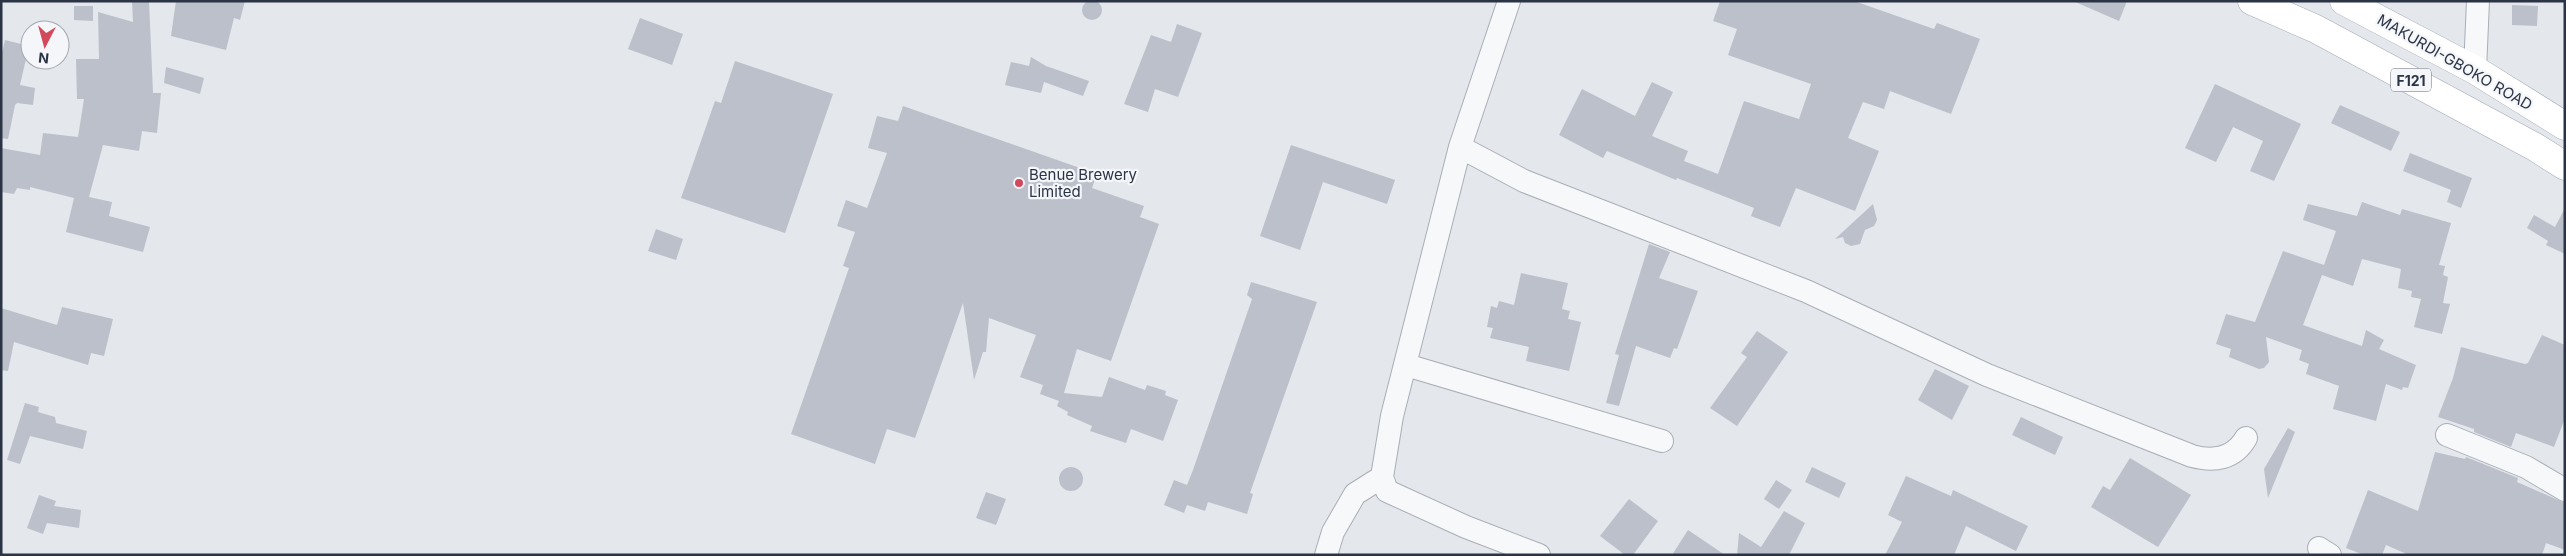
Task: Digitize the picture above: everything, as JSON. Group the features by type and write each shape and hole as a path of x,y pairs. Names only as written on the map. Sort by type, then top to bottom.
{"main road":[{"name":"F121","path":"2252,1 2316,29 2535,147 2565,166"},
{"name":"MAKURDI-GBOKO ROAD","path":"2344,1 2475,70 2565,126"}],"street":[{"path":"1509,1 1460,147 1392,416 1382,477 1387,491 1466,527 1539,555"},
{"path":"2475,70 2478,1"},
{"path":"1460,147 1524,181 1806,291 1987,375 2192,456 2210,461 2226,457 2246,438"},
{"path":"1406,365 1662,441"},
{"path":"2447,435 2526,467 2565,490"},
{"path":"1326,555 1333,532 1356,494 1382,477"}],"building":[{"path":"1092,0 1099,3 1102,10 1099,17 1092,20 1085,17 1082,10 1085,3"},
{"path":"132,1 149,1 153,93 161,93 157,133 142,131 139,151 103,145 89,197 112,202 109,216 150,227 143,252 66,232 74,198 30,187 30,190 17,188 14,194 1,192 1,148 40,155 43,133 78,137 84,99 77,99 76,59 99,59 98,12 133,22"},
{"path":"176,1 245,1 240,20 234,18 226,50 171,36"},
{"path":"1720,1 1854,1 1934,29 1937,23 1980,39 1951,114 1890,91 1884,109 1863,102 1848,138 1879,151 1855,211 1796,188 1780,227 1751,216 1754,208 1677,178 1676,180 1607,151 1603,158 1559,135 1582,89 1635,116 1652,82 1673,92 1652,136 1688,151 1684,161 1718,174 1744,101 1799,119 1811,84 1728,55 1737,29 1713,21"},
{"path":"2073,1 2127,1 2119,21"},
{"path":"2512,5 2538,6 2537,26 2512,25"},
{"path":"74,6 93,6 93,21 74,20"},
{"path":"640,18 683,34 672,65 628,49"},
{"path":"1177,24 1202,33 1178,97 1155,89 1148,112 1124,104 1151,35 1171,42"},
{"path":"5,40 20,44 20,70 23,70 20,85 35,88 33,105 17,103 15,105 8,139 1,138 1,57"},
{"path":"1031,57 1046,66 1089,81 1083,96 1044,82 1041,93 1005,85 1011,62 1029,66"},
{"path":"735,61 833,94 785,233 681,198 715,101 721,103"},
{"path":"166,67 204,78 200,94 164,83"},
{"path":"2215,84 2301,124 2274,181 2250,171 2263,141 2233,127 2216,162 2185,148"},
{"path":"2340,105 2400,132 2391,151 2331,123"},
{"path":"903,106 1097,174 1092,188 1144,206 1140,217 1159,224 1111,361 1077,349 1064,393 1102,397 1109,377 1145,390 1147,385 1166,391 1165,395 1178,400 1163,441 1131,429 1126,443 1090,431 1092,426 1067,415 1068,412 1057,406 1059,401 1040,394 1043,385 1020,377 1036,335 989,318 986,352 983,352 974,380 963,303 915,438 887,429 875,464 791,434 849,268 843,266 855,232 837,226 846,200 867,208 887,153 868,148 877,116 898,121"},
{"path":"1291,145 1395,180 1387,204 1323,182 1300,250 1260,236"},
{"path":"2410,153 2472,178 2461,208 2447,202 2451,190 2403,171"},
{"path":"2362,202 2400,215 2402,209 2451,223 2439,265 2445,266 2443,275 2448,277 2443,303 2450,304 2442,334 2414,327 2421,299 2411,297 2412,291 2398,288 2401,269 2362,259 2353,286 2322,275 2303,325 2362,346 2366,330 2384,340 2379,349 2416,365 2408,388 2403,387 2402,390 2386,384 2376,421 2333,409 2339,386 2306,374 2309,364 2299,360 2302,350 2266,337 2269,362 2264,368 2259,369 2229,357 2231,349 2216,344 2226,314 2255,322 2283,251 2324,265 2336,231 2303,220 2308,204 2357,216"},
{"path":"1873,204 1877,220 1874,226 1865,230 1860,244 1851,246 1845,243 1843,237 1835,239"},
{"path":"2565,208 2565,254 2546,245 2548,241 2527,228 2534,215 2555,227"},
{"path":"656,229 683,239 676,260 648,251"},
{"path":"1649,244 1670,252 1659,278 1698,291 1677,349 1674,348 1670,358 1636,346 1619,406 1606,403 1619,355 1615,354"},
{"path":"1521,273 1568,283 1562,309 1570,311 1568,319 1581,322 1569,371 1526,361 1529,347 1490,338 1493,328 1487,327 1491,306 1497,308 1499,301 1514,305"},
{"path":"1251,282 1317,302 1250,493 1253,494 1247,514 1208,502 1205,511 1187,505 1184,513 1164,505 1174,480 1187,485 1193,470 1252,299 1247,295"},
{"path":"62,307 113,319 104,356 91,353 88,365 14,342 8,371 1,370 1,308 57,325"},
{"path":"1757,331 1788,352 1737,426 1710,408 1747,357 1741,353"},
{"path":"2542,335 2565,345 2565,418 2554,447 2516,433 2511,447 2474,432 2474,429 2438,417 2453,378 2461,347 2525,364 2528,363"},
{"path":"1935,369 1969,386 1952,420 1918,400"},
{"path":"25,403 39,407 38,412 55,417 56,423 87,431 83,449 30,436 20,464 7,460"},
{"path":"2021,417 2063,437 2055,455 2012,435"},
{"path":"2288,428 2295,432 2268,498 2264,469"},
{"path":"2435,452 2465,459 2466,457 2518,478 2517,482 2565,503 2565,550 2546,543 2542,555 2409,555 2386,545 2382,555 2364,555 2346,548 2368,490 2418,511"},
{"path":"2130,458 2191,495 2158,547 2091,507 2103,486 2110,490"},
{"path":"1071,467 1080,470 1083,479 1080,488 1071,491 1062,488 1059,479 1062,470"},
{"path":"1812,467 1846,483 1839,498 1805,482"},
{"path":"1906,476 1951,496 1953,490 2028,526 2016,551 1966,526 1954,555 1885,555 1902,522 1888,515"},
{"path":"1776,480 1792,490 1779,509 1764,499"},
{"path":"986,492 1006,499 996,525 976,518"},
{"path":"39,495 56,501 54,506 81,510 79,528 47,523 43,534 27,528"},
{"path":"1629,499 1658,521 1633,555 1625,555 1600,536"},
{"path":"1784,511 1805,523 1789,555 1737,555 1739,533 1761,547"},
{"path":"1688,530 1725,555 1672,555"}],"place":[{"name":"Benue Brewery Limited","path":"1019,183"}]}
